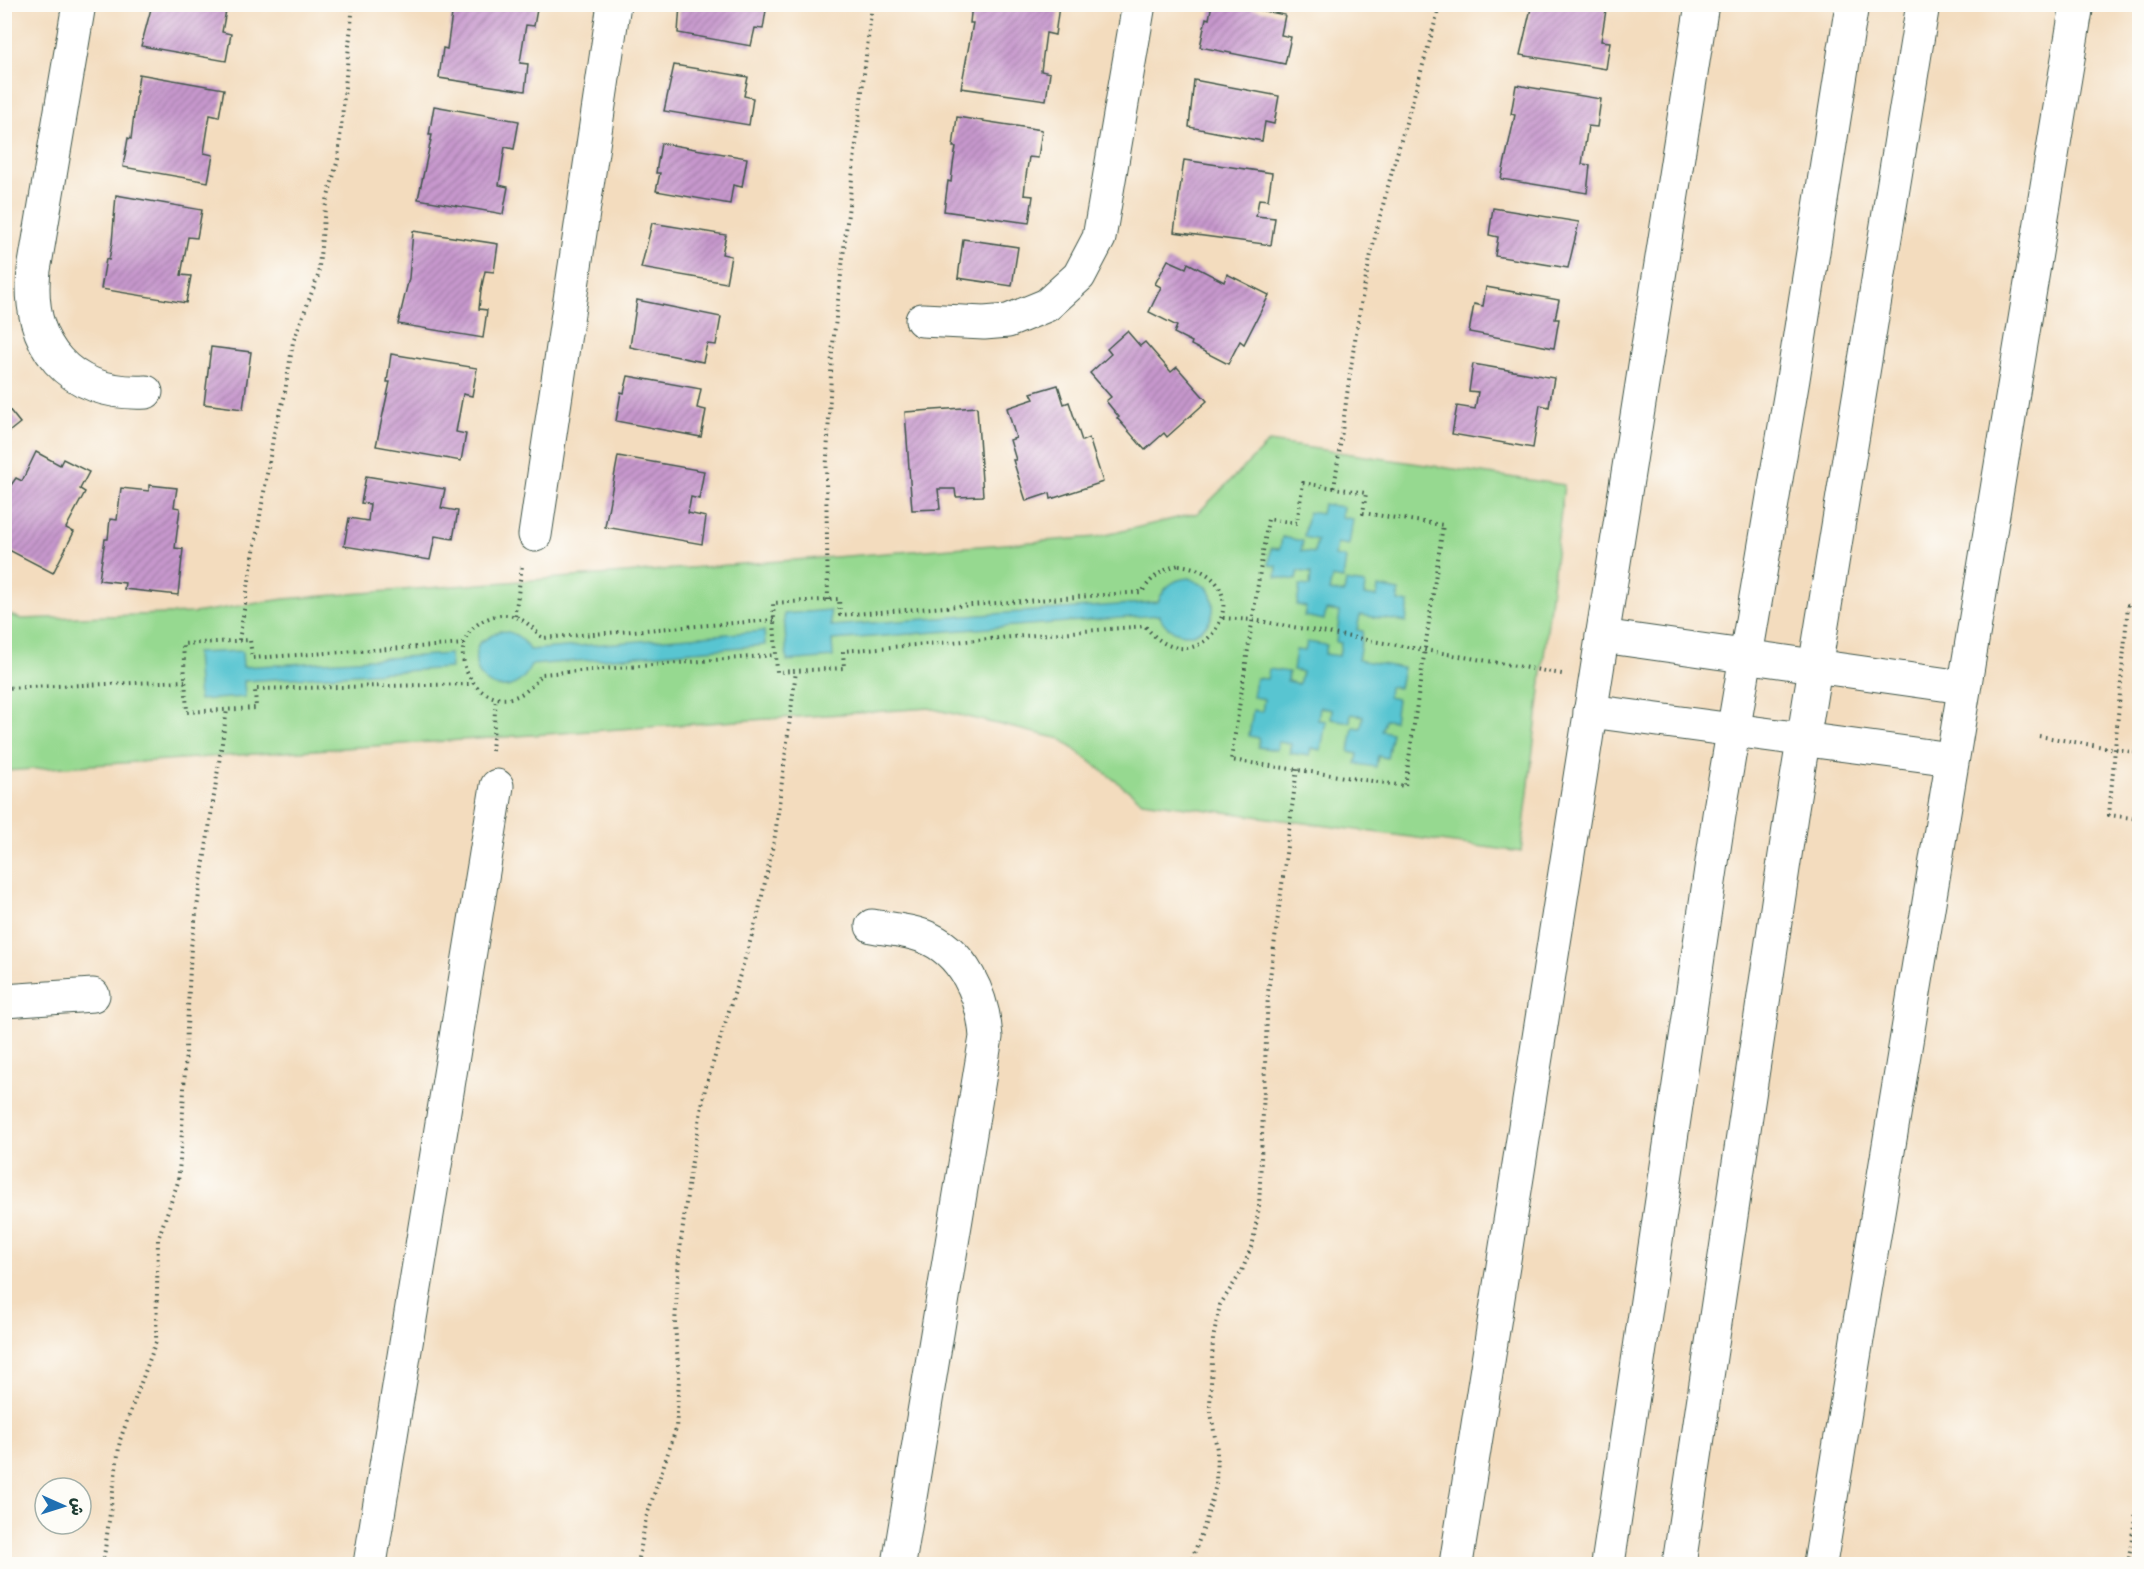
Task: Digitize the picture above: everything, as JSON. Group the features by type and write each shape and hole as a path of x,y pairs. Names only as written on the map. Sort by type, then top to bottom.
{"street":[{"path":"79,4 34,270 32,292 34,316 44,341 57,360 75,375 89,383 116,392 146,392"},
{"path":"535,535 614,4"},
{"path":"922,320 984,323 1008,321 1047,305 1079,276 1099,238 1139,4"},
{"path":"1456,1564 1702,4"},
{"path":"1608,1564 1734,729 1852,4"},
{"path":"1679,1564 1804,739 1923,4"},
{"path":"1820,1564 2077,4"},
{"path":"1602,636 1963,687"},
{"path":"1593,695 1734,729 1952,759"},
{"path":"370,1564 497,786"},
{"path":"872,926 922,936 942,947 958,962 980,998 986,1037 899,1564"},
{"path":"4,1001 93,995"}],"path":[{"path":"239,640 274,433 284,398 293,342 318,276 325,208 338,159 353,4"},
{"path":"828,600 826,478 832,353 872,4"},
{"path":"1334,488 1359,314 1372,250 1405,123 1440,4"},
{"path":"1303,483 1334,488 1366,493 1363,513 1443,525 1405,786 1231,760 1268,519 1297,524 1303,483"},
{"path":"1179,565 1195,567 1209,574 1219,587 1224,602 1222,618 1215,633 1203,643 1188,648 1171,648 1157,640 1145,626 843,651 844,668 777,672 773,603 839,599 840,615 1142,592 1150,579 1164,569 1179,565"},
{"path":"2139,606 2128,605 2109,815 2139,819"},
{"path":"774,620 542,638 531,624 515,616 499,615 484,620 472,630 464,644 462,658 465,672 472,684 483,693 496,698 510,699 534,686 542,674 660,662 776,655"},
{"path":"1222,618 1253,620 1425,649 1593,695"},
{"path":"464,644 252,658 250,640 183,644 187,712 256,708 255,689 472,684"},
{"path":"638,1564 646,1518 676,1429 679,1378 675,1324 679,1257 692,1162 705,1089 757,920 775,836 796,671"},
{"path":"4,688 185,681"},
{"path":"103,1564 120,1440 156,1342 158,1239 178,1182 191,947 227,710"},
{"path":"2039,736 2139,753"},
{"path":"1190,1564 1216,1485 1217,1450 1210,1406 1213,1339 1220,1305 1242,1271 1253,1242 1259,1207 1268,993 1297,770"},
{"path":"2128,1564 2139,1485"}],"green space":[{"path":"1269,442 1564,485 1521,852 1142,801 1061,739 929,708 5,771 5,613 21,619 194,613 284,599 1097,537 1198,513"}],"water":[{"path":"1323,504 1343,507 1341,517 1353,519 1349,545 1337,543 1335,556 1346,558 1343,579 1332,577 1329,591 1344,593 1346,581 1365,584 1364,595 1377,597 1378,587 1399,591 1398,601 1409,603 1406,622 1360,615 1357,630 1363,631 1358,660 1403,668 1399,688 1389,687 1388,697 1397,699 1394,721 1385,720 1382,731 1392,733 1387,758 1378,756 1376,767 1356,764 1358,754 1349,752 1353,727 1361,728 1363,716 1351,714 1350,722 1331,719 1332,710 1320,707 1318,720 1326,721 1321,750 1311,748 1309,756 1290,753 1291,744 1278,742 1277,750 1258,747 1259,738 1249,736 1253,710 1262,712 1264,699 1253,697 1256,678 1267,679 1269,669 1289,672 1287,681 1299,684 1302,672 1293,670 1296,650 1305,651 1307,642 1327,645 1325,654 1339,656 1341,643 1336,642 1340,612 1326,610 1324,620 1304,616 1306,607 1297,605 1300,585 1310,586 1311,573 1298,571 1296,580 1276,577 1277,566 1269,565 1271,548 1280,549 1282,537 1303,541 1301,551 1314,553 1317,540 1304,537 1308,512 1321,514"},
{"path":"1189,578 1207,587 1213,601 1210,620 1206,626 1193,634 1182,634 1173,630 1159,615 832,640 833,657 787,661 784,614 830,610 831,626 1158,602 1170,585 1178,580"},
{"path":"499,631 517,636 529,650 764,631 765,645 531,665 523,678 514,685 503,687 493,685 484,679 478,670 476,658 479,643"},
{"path":"242,651 243,667 450,654 451,668 244,681 245,697 199,700 196,653"}],"building":[{"path":"450,4 538,4 534,26 526,25 520,63 528,64 525,91 439,78 443,48 447,49 452,14 449,13"},
{"path":"680,4 767,4 763,29 755,28 751,46 678,33"},
{"path":"972,4 1059,6 1055,35 1046,33 1041,71 1050,73 1046,100 961,88 973,23 970,23"},
{"path":"1212,4 1227,4 1285,15 1281,35 1291,37 1285,64 1200,47 1206,18 1209,19"},
{"path":"1532,4 1607,4 1601,41 1610,42 1606,69 1520,55"},
{"path":"152,5 227,5 222,32 231,34 226,61 141,46"},
{"path":"674,65 748,77 744,96 753,98 749,125 664,111"},
{"path":"139,74 224,89 219,117 210,115 204,153 213,155 208,182 123,167 128,138 131,139"},
{"path":"1194,80 1279,96 1274,124 1265,122 1262,141 1189,127"},
{"path":"1516,85 1601,99 1597,127 1588,126 1582,164 1590,165 1587,193 1501,179 1515,115 1511,114"},
{"path":"434,106 519,121 514,149 505,147 499,185 508,187 503,214 418,199 432,135 429,135"},
{"path":"957,117 1042,130 1038,158 1029,157 1026,176 1024,195 1033,196 1029,223 944,211 956,147 953,147"},
{"path":"661,143 747,158 742,187 733,185 730,204 656,191 660,173 656,173"},
{"path":"1184,160 1272,173 1268,200 1259,199 1256,216 1275,218 1271,245 1174,232"},
{"path":"116,195 202,210 197,238 188,237 181,275 191,276 186,303 101,289 106,259 109,260 112,243"},
{"path":"1493,208 1579,222 1568,268 1495,256 1498,237 1489,235"},
{"path":"652,223 726,235 722,254 731,256 726,283 641,268"},
{"path":"413,231 498,244 494,272 485,271 481,290 479,309 487,310 483,338 398,324 409,278"},
{"path":"963,239 1018,247 1012,286 958,278"},
{"path":"1168,260 1186,268 1188,263 1224,282 1227,274 1269,295 1244,344 1240,341 1228,364 1191,345 1192,342 1174,333 1177,326 1149,312 1161,287 1155,284"},
{"path":"1486,287 1559,300 1555,319 1559,319 1554,348 1469,332 1474,304 1483,306"},
{"path":"637,300 721,317 716,345 707,344 703,362 630,347"},
{"path":"1127,331 1140,346 1145,342 1171,372 1177,367 1207,401 1167,437 1164,433 1145,450 1117,418 1119,417 1106,401 1111,397 1090,373 1111,354 1107,349"},
{"path":"211,347 251,352 243,409 204,404"},
{"path":"391,354 477,368 472,396 463,394 456,432 466,434 461,461 376,446 390,382 387,382"},
{"path":"1473,364 1554,378 1549,407 1540,405 1533,448 1452,434 1457,406 1475,409 1478,392 1469,391"},
{"path":"628,376 701,389 697,408 706,410 701,437 616,421 621,392 624,393"},
{"path":"1058,385 1064,404 1069,402 1082,441 1089,438 1103,482 1051,499 1050,493 1026,501 1013,460 1016,460 1010,440 1016,438 1007,408 1034,399 1031,393"},
{"path":"4,403 20,423 5,435 9,440 4,443"},
{"path":"977,407 983,496 956,497 955,489 938,489 940,509 912,510 905,412"},
{"path":"36,452 60,465 63,459 89,472 80,489 85,492 66,528 74,532 53,573 5,548 7,543 4,542 4,495 16,478 22,481"},
{"path":"618,456 704,471 699,499 691,497 688,513 706,517 702,544 605,527"},
{"path":"366,476 445,489 441,508 458,511 453,539 435,536 430,560 344,546 349,518 368,521 370,504 361,503"},
{"path":"149,485 177,488 174,507 180,508 175,548 183,549 178,595 124,589 125,583 99,580 105,539 108,539 110,519 117,520 121,488 149,491"}]}
